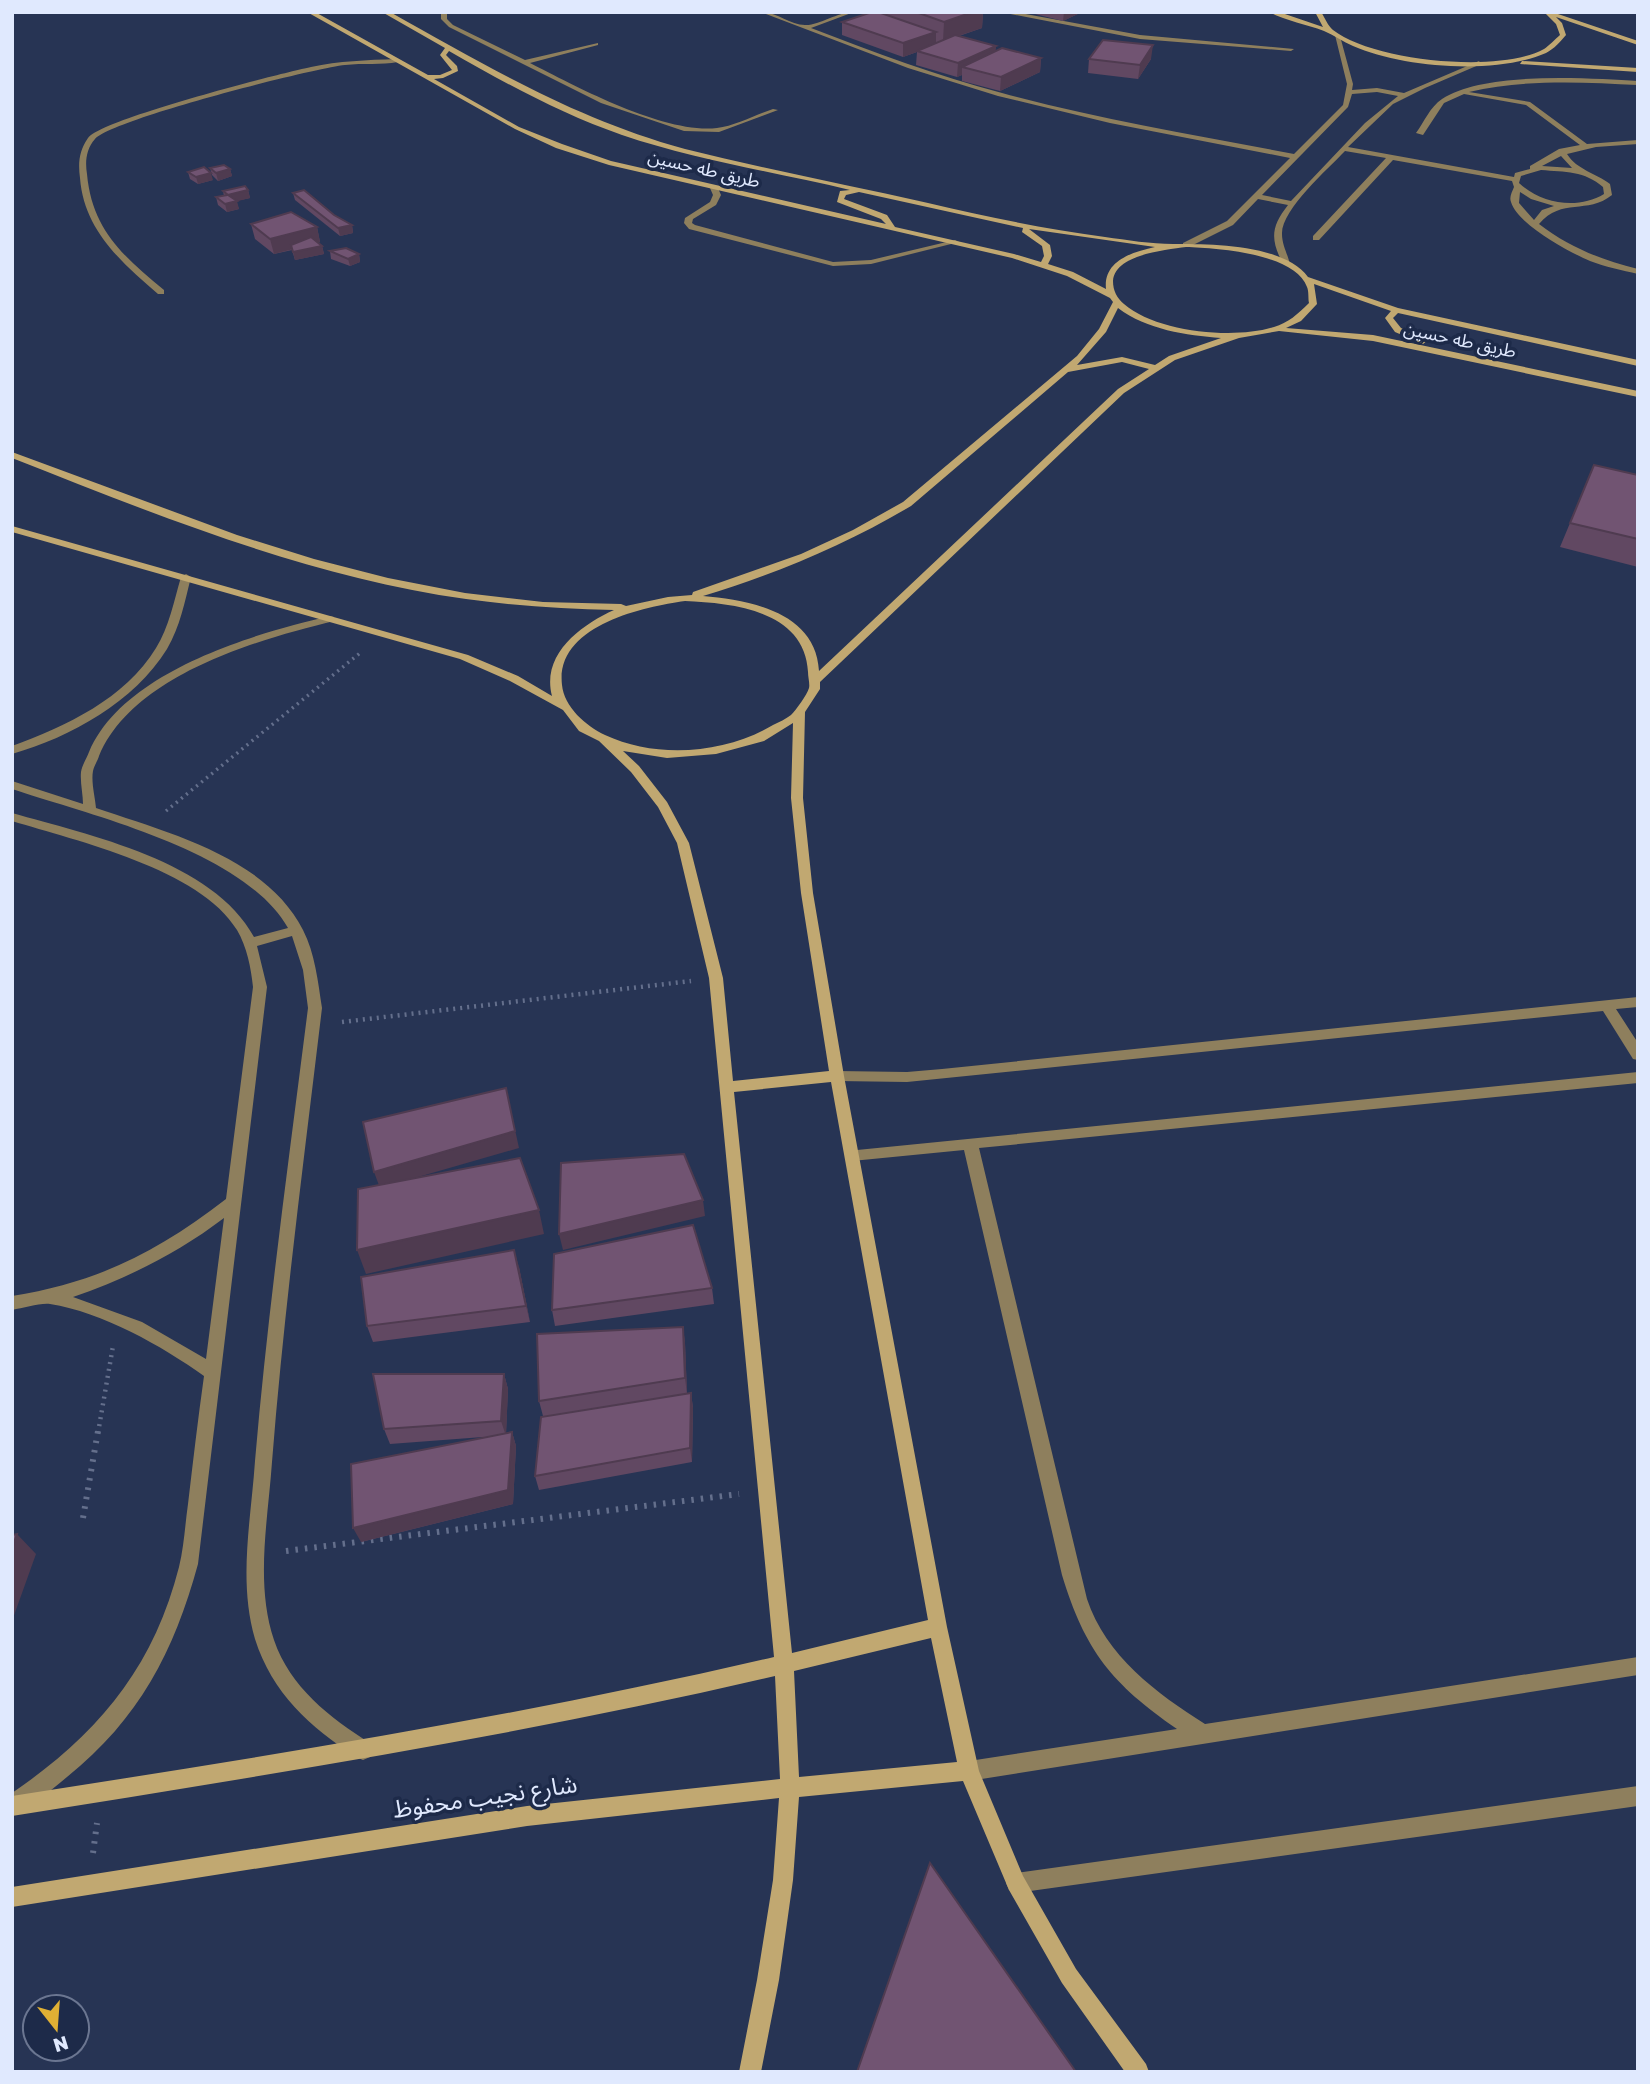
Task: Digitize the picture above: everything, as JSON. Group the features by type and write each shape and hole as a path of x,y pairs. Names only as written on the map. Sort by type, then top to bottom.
{"street":[{"name":"طريق طه حسين","path":"310,12 517,128 559,146 609,163 955,242 1043,265 1070,274 1115,299 1141,318 1166,327 1196,333 1238,335"},
{"name":"طريق طه حسين","path":"385,12 569,112 670,146 1018,226 1098,240 1240,249 1287,264 1307,279 1396,310 1638,363"},
{"path":"444,12 444,19 451,26 603,103 686,130 719,130 775,110"},
{"path":"764,12 934,76 1001,95 1075,113 1296,157"},
{"path":"804,28 851,12"},
{"path":"1003,12 1139,37 1290,49"},
{"path":"1272,12 1328,30"},
{"path":"1318,12 1318,19 1328,30 1368,49 1409,59 1479,64 1526,58 1556,46 1563,35 1562,29 1547,12"},
{"path":"1547,12 1638,43"},
{"path":"1186,245 1230,223 1346,106 1349,74 1337,36"},
{"path":"523,63 596,44"},
{"path":"423,76 442,77 455,71 455,67 443,55 449,47"},
{"path":"160,292 110,245 91,213 85,197 82,165 83,150 93,136 132,118 312,69 363,61 396,61"},
{"path":"1496,63 1638,70"},
{"path":"1287,264 1281,253 1278,230 1283,214 1292,203 1383,109 1405,95 1479,64"},
{"path":"1420,133 1443,101 1462,93 1519,84 1567,81 1638,83"},
{"path":"1519,84 1525,90 1528,103"},
{"path":"1349,92 1377,90 1405,95"},
{"path":"1462,93 1528,103 1584,145"},
{"path":"1638,142 1584,145 1562,151 1518,175 1514,196 1515,205 1557,240 1594,260 1638,272"},
{"path":"1345,149 1517,183 1542,200 1566,204 1597,201 1608,195 1607,186 1602,181 1575,170 1531,169"},
{"path":"1562,151 1575,170"},
{"path":"1316,238 1391,157"},
{"path":"714,188 717,195 713,203 689,218 688,223 692,227 821,262 871,262 955,242"},
{"path":"864,191 843,193 840,200 884,217 893,229"},
{"path":"1257,196 1292,203"},
{"path":"1535,223 1545,212 1566,204"},
{"path":"1018,226 1046,245 1048,256 1043,265"},
{"path":"12,455 182,519 376,579 499,602 569,608 632,607 685,598 809,556 878,522 907,504 1064,372 1093,344 1115,299 1108,280 1118,265 1139,253 1169,246"},
{"path":"816,680 1121,391 1153,368 1192,349 1238,335 1273,330 1300,319 1308,312 1314,296 1307,279"},
{"path":"1396,310 1388,318 1393,326 1449,353"},
{"name":"طريق طه حسين","path":"1273,330 1362,336 1638,394"},
{"path":"1064,372 1115,359 1140,362 1153,368"},
{"path":"12,529 383,634 502,671 533,687 563,708"},
{"path":"12,750 80,720 128,688 162,648 171,629 186,577"},
{"path":"604,740 653,754 709,753 761,738 799,712 810,696 816,680 816,663 810,646 798,632 781,619 737,602 685,598"},
{"path":"632,607 589,627 572,641 561,657 555,674 556,691 572,720 604,740 635,769 663,805 683,843 716,978 768,1490 784,1665 790,1787 783,1880 768,1980 750,2072"},
{"path":"90,810 84,785 88,760 109,726 146,695 196,663 225,650 276,632 330,619"},
{"path":"128,688 146,695"},
{"path":"799,712 796,754 800,844 837,1076 939,1627 969,1771 1016,1883 1069,1976 1138,2072"},
{"path":"12,785 144,829 220,859 265,889 297,930 307,954 313,980 313,1026 270,1384 254,1590 258,1623 268,1655 285,1683 306,1710 333,1732 363,1750"},
{"path":"12,817 181,876 204,889 238,923 250,943 260,987 189,1564 179,1605 162,1647 137,1689 112,1722 82,1754 12,1805"},
{"path":"250,943 297,930"},
{"path":"727,1087 837,1076 907,1077 943,1074 1638,1002"},
{"path":"1606,1005 1638,1055"},
{"path":"852,1155 1638,1077"},
{"path":"970,1143 1071,1575 1087,1623 1116,1667 1156,1705 1203,1734"},
{"path":"12,1303 51,1298 118,1275 180,1242 233,1202"},
{"path":"51,1298 118,1318 183,1352 212,1373"},
{"path":"12,1805 363,1750 646,1696 939,1627"},
{"path":"969,1771 1638,1666"},
{"name":"شارع نجيب محفوظ","path":"12,1897 527,1816 790,1787 969,1771"},
{"path":"1016,1883 1638,1796"}],"path":[{"path":"144,829 383,634"},
{"path":"313,1026 716,978"},
{"path":"83,1518 118,1318"},
{"path":"255,1555 768,1490"},
{"path":"89,1885 101,1792"}],"building":[{"path":"872,12 936,32 903,43 842,22"},
{"path":"916,12 973,12 944,22"},
{"path":"955,35 996,46 958,63 917,51"},
{"path":"1103,40 1153,45 1140,65 1089,59"},
{"path":"1002,48 1041,58 1001,77 962,67"},
{"path":"224,165 230,169 216,173 210,168"},
{"path":"204,167 211,173 196,177 188,172"},
{"path":"245,186 248,190 228,195 223,191"},
{"path":"304,190 334,215 352,225 338,228 293,193"},
{"path":"228,195 237,201 225,204 216,197"},
{"path":"291,212 317,227 270,239 251,224"},
{"path":"311,237 322,246 293,252 291,245"},
{"path":"346,248 359,254 348,259 330,251"},
{"path":"1594,465 1638,475 1638,539 1570,523"},
{"path":"506,1088 515,1131 374,1172 363,1122"},
{"path":"684,1154 703,1200 559,1234 561,1163"},
{"path":"520,1158 539,1210 357,1250 358,1189"},
{"path":"693,1225 712,1288 552,1310 554,1254"},
{"path":"514,1250 526,1306 367,1326 361,1277"},
{"path":"683,1327 685,1378 539,1401 537,1334"},
{"path":"373,1374 504,1374 501,1421 384,1429"},
{"path":"691,1393 690,1448 535,1476 541,1417"},
{"path":"512,1432 508,1490 353,1528 351,1464"},
{"path":"17,1534 12,1548 12,1535"},
{"path":"930,1863 1076,2072 857,2072"}]}
